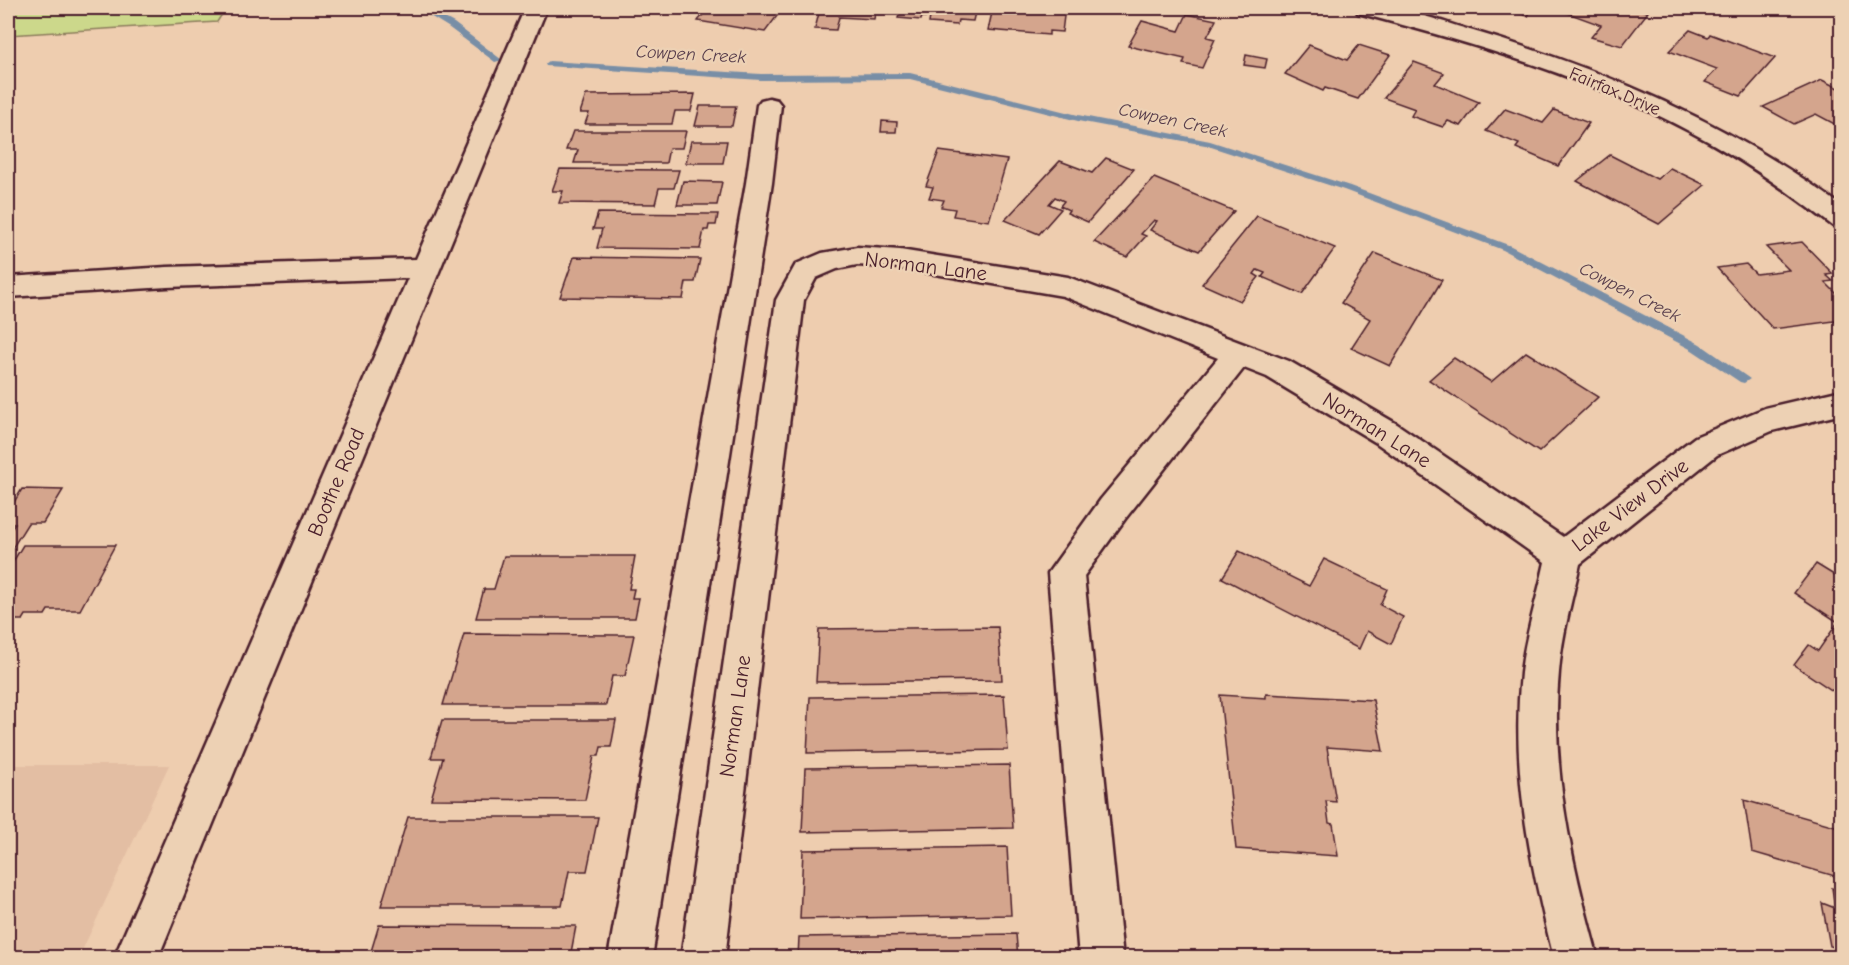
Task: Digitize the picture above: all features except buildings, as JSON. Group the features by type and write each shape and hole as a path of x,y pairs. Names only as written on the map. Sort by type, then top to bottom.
{"street":[{"name":"Boothe Road","path":"136,957 536,8"},
{"name":"Fairfax Drive","path":"1366,8 1506,48 1633,96 1699,128 1765,166 1842,220"},
{"path":"630,957 740,298 769,105"},
{"name":"Norman Lane","path":"703,957 790,300 806,271 832,260 857,256 900,259 1068,287 1278,369 1386,433 1564,555"},
{"path":"8,287 167,277 426,268"},
{"path":"740,298 788,318"},
{"path":"1101,957 1066,573 1113,510 1239,353"},
{"name":"Lake View Drive","path":"1576,957 1556,883 1537,768 1540,672 1564,555 1707,446 1765,420 1842,402"}],"shaded area":[{"path":"8,765 169,765 79,957 8,957"}],"green space":[{"path":"8,8 226,8 217,22 8,35"}],"waterway":[{"name":"Cowpen Creek","path":"421,8 451,25 498,60"},
{"name":"Cowpen Creek","path":"549,64 761,77 910,76 1078,118 1207,143 1347,188 1507,248 1696,347 1744,379"}]}
